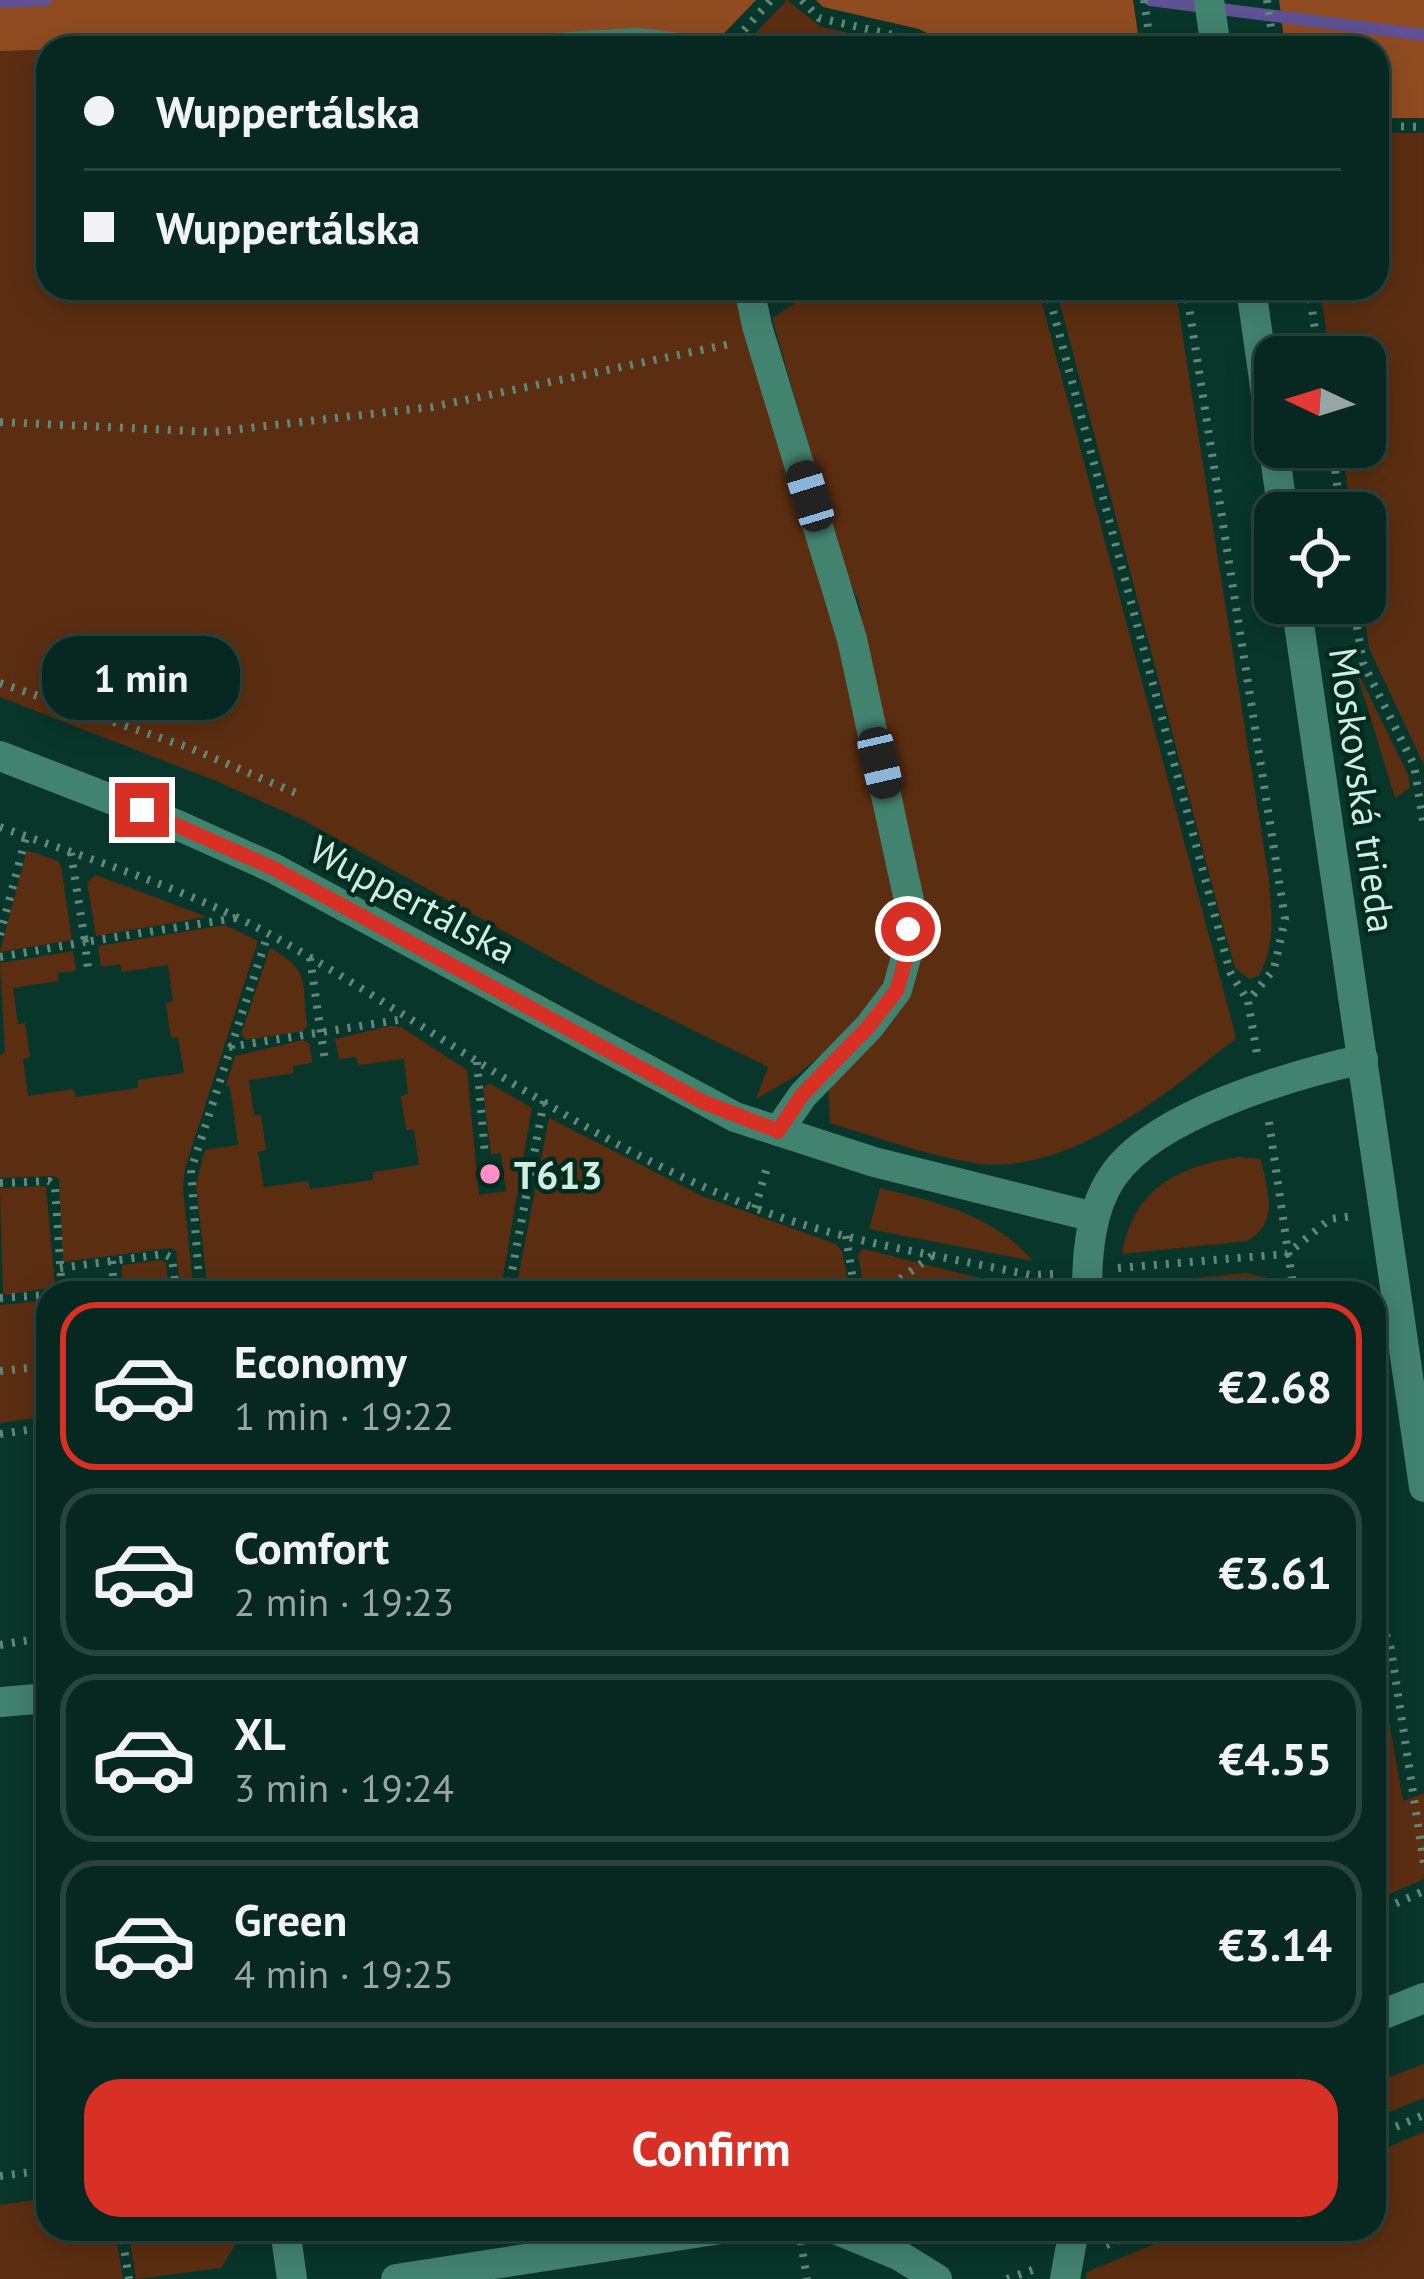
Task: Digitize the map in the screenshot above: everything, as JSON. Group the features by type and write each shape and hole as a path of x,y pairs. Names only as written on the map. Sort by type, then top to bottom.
{"street":[{"path":"1209,0 1214,36"},
{"path":"752,300 852,639 910,904 907,954 897,990 802,1095 778,1131"},
{"path":"1252,300 1257,336"},
{"name":"Moskovská trieda","path":"1300,624 1424,1486"},
{"name":"Wuppertálska","path":"0,756 136,807 273,868 703,1102 874,1162 1094,1217"},
{"path":"1089,1281 1094,1217 1112,1177 1141,1148 1164,1131 1263,1086 1364,1059"},
{"path":"0,1702 36,1699"},
{"path":"1386,1993 1418,2000"},
{"path":"1386,2013 1418,2000"},
{"path":"286,2241 292,2279"},
{"path":"397,2279 643,2241"},
{"path":"864,2241 937,2279"},
{"path":"1065,2279 1072,2241"}],"path":[{"path":"739,36 771,0"},
{"path":"802,0 819,18 898,36"},
{"path":"1144,0 1149,36"},
{"path":"1267,0 1272,36"},
{"path":"1389,126 1424,127"},
{"path":"1050,300 1230,972 1248,1001 1292,1281"},
{"path":"1188,300 1285,919 1274,969 1248,1001"},
{"path":"1311,300 1316,336"},
{"path":"0,422 212,432 432,407 760,336"},
{"path":"1356,624 1363,663 1414,765 1424,827"},
{"path":"0,683 190,748 303,796"},
{"path":"0,935 26,837"},
{"path":"71,852 88,969"},
{"path":"0,956 237,917"},
{"path":"199,1281 191,1170 268,934"},
{"path":"310,958 325,1061"},
{"path":"230,1047 404,1019"},
{"path":"477,1062 485,1155"},
{"path":"510,1281 544,1102"},
{"path":"755,1208 778,1131"},
{"path":"0,1183 50,1181 55,1186 61,1281"},
{"path":"846,1236 853,1281"},
{"path":"60,1268 164,1254 172,1258 175,1281"},
{"path":"897,1281 934,1254"},
{"path":"112,1261 113,1281"},
{"path":"0,1298 36,1296"},
{"path":"0,1371 36,1367"},
{"path":"0,1434 36,1428"},
{"path":"1386,1635 1424,1864"},
{"path":"0,1645 36,1639"},
{"path":"1386,1908 1424,1891"},
{"path":"1386,2131 1424,2115"},
{"path":"0,2176 36,2172"},
{"path":"123,2241 128,2279"},
{"path":"801,2241 806,2279"}],"shaded area":[{"path":"0,0 756,0 722,36 36,36 36,50 0,51"},
{"path":"787,0 821,27 863,36 753,36"},
{"path":"816,0 1133,0 1138,36 932,36 823,7"},
{"path":"1279,0 1424,0 1424,118 1389,118 1389,36 1284,36"},
{"path":"704,3 708,36 36,36 36,300 752,300 822,568 899,899 892,976 872,1011 796,1076 756,1099 768,1067 599,984 303,820 0,697 0,26"},
{"path":"1389,133 1424,133 1424,765 1369,648 1366,624 1386,624 1386,492 1348,492 1345,468 1386,468 1386,336 1327,336 1322,300 1389,300"},
{"path":"793,300 1041,300 1236,1038 1115,1126 1045,1157 1009,1164 974,1163 830,1123 828,1083 913,973 859,602 844,569 772,318"},
{"path":"1059,300 1177,300 1269,880 1270,942 1258,976 1250,979 1235,968"},
{"path":"1355,667 1408,774 1410,788 1395,798"},
{"path":"27,850 61,866 72,940 0,952"},
{"path":"96,875 207,917 96,936 87,882"},
{"path":"225,925 258,941 185,1168 193,1281 180,1281 176,1252 171,1248 63,1262 59,1179 0,1178 0,1055 5,1053 0,963 73,951 76,971 58,973 58,981 13,988 18,1024 25,1023 30,1057 23,1059 28,1096 73,1089 76,1097 138,1088 138,1080 184,1073 178,1037 171,1038 168,965 122,972 120,964 101,967 98,946"},
{"path":"270,948 292,963 302,979 307,1026 302,1031 247,1040 241,1035"},
{"path":"401,1027 467,1070 479,1195 506,1191 501,1153 491,1154 483,1088 489,1083 532,1108 502,1281 207,1281 196,1184 205,1150 238,1145 230,1086 226,1086 235,1056 303,1040 310,1044 312,1063 293,1066 294,1073 249,1080 266,1150 258,1152 264,1187 308,1181 310,1189 373,1180 373,1172 419,1165 414,1130 406,1130 401,1096 408,1094 404,1059 358,1065 356,1057 339,1059 335,1039"},
{"path":"549,1118 702,1196 836,1244 842,1251 848,1281 517,1281"},
{"path":"1238,1157 1261,1159 1269,1205 1257,1234 1247,1241 1122,1254 1137,1212 1162,1184 1196,1167"},
{"path":"46,1186 54,1281 36,1281 36,1290 3,1293 0,1188"},
{"path":"880,1188 982,1221 1033,1261 869,1229"},
{"path":"863,1249 992,1281 863,1281 858,1255"},
{"path":"161,1260 166,1263 168,1281 121,1281 122,1265"},
{"path":"1246,1273 1271,1281 1162,1281"},
{"path":"36,1301 36,1418 0,1423 0,1305"},
{"path":"1386,1704 1403,1801 1424,1793 1424,1879 1386,1896"},
{"path":"1424,2064 1424,2098 1386,2113 1386,2078"},
{"path":"1424,2132 1424,2279 1086,2279 1087,2272 1162,2241 1386,2241 1386,2148"},
{"path":"36,2200 36,2241 117,2241 123,2279 0,2279 0,2205"},
{"path":"130,2241 238,2241 221,2268 136,2279"}],"waterway":[{"path":"0,2 46,0"},
{"path":"1150,0 1424,35"}],"place":[{"name":"T613","path":"490,1174"}],"route":[{"path":"142,810 273,868 703,1102 778,1131 802,1095 897,990 908,929"}]}
